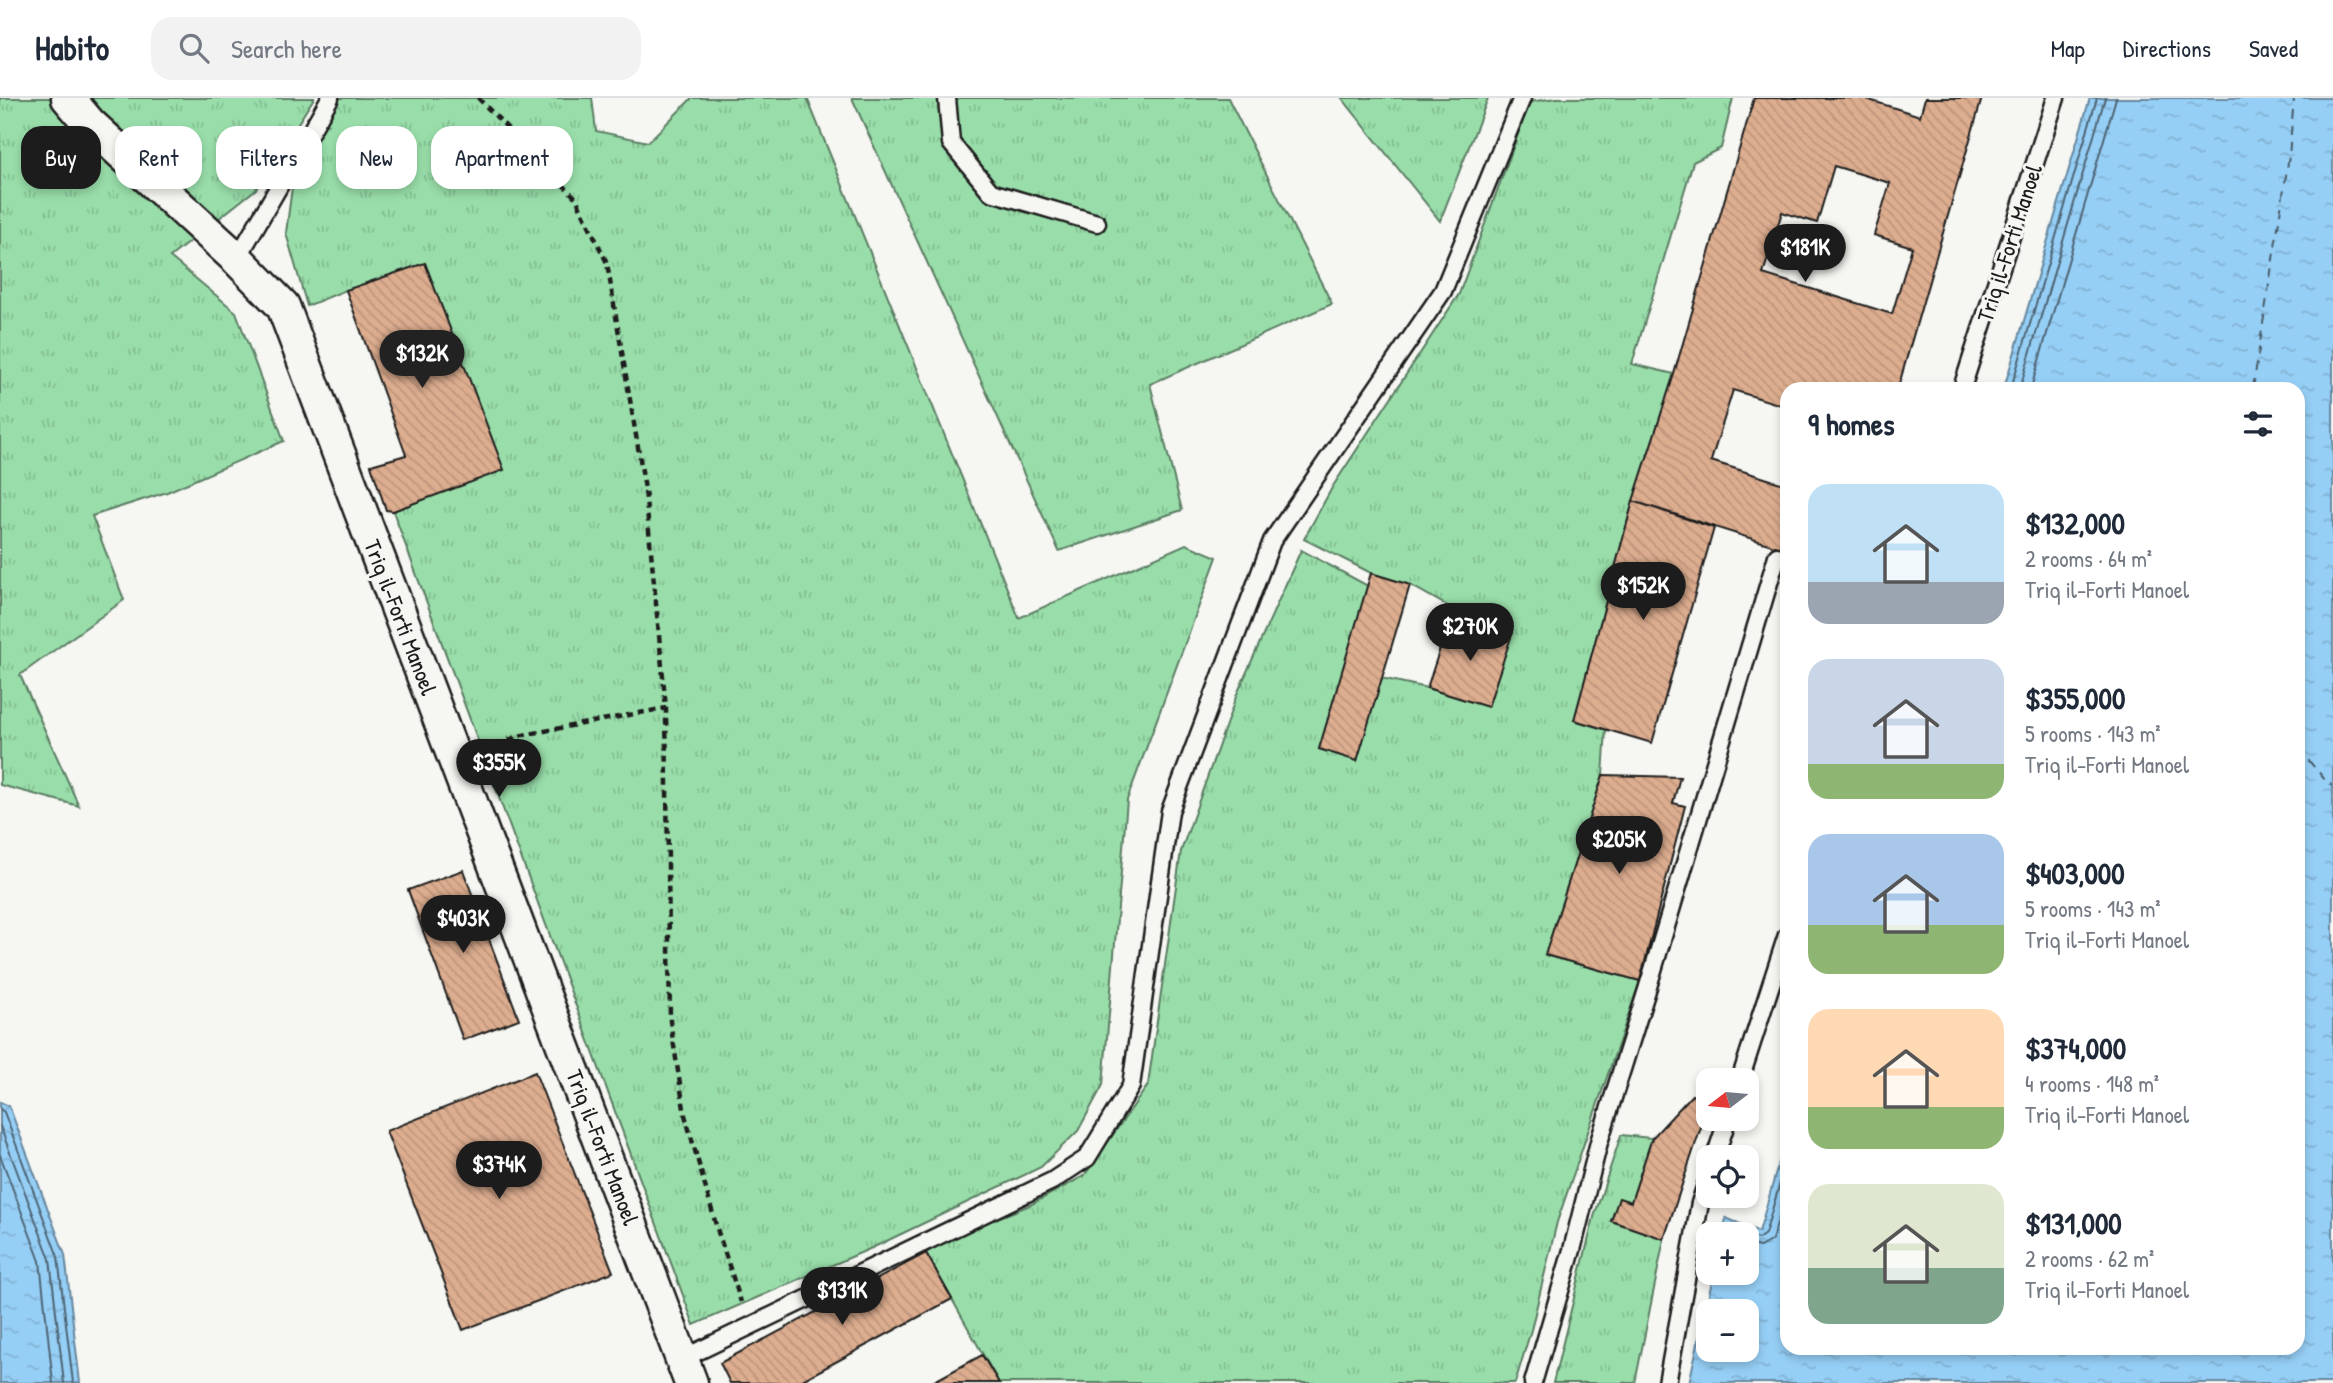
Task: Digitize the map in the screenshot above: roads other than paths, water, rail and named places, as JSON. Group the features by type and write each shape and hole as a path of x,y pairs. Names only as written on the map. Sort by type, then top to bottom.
{"street":[{"name":"Triq il-Forti Manoel","path":"68,98 90,124 237,259 283,306 686,1371"}],"lane":[{"path":"237,259 330,98"},
{"path":"947,98 951,143 991,192 1097,223"},
{"path":"686,1371 750,1326 1052,1181 1087,1158 1131,1086 1170,811 1272,541 1443,291 1522,98"},
{"name":"Triq il-Forti Manoel","path":"1964,382 2056,98"},
{"path":"1533,1383 1572,1250 1599,1142 1777,556"},
{"path":"1744,1068 1780,957"},
{"path":"1667,1383 1699,1208"}],"water":[{"path":"2090,98 2333,98 2333,1383 1689,1383 1696,1352 1696,1362 1759,1362 1759,1299 1708,1299 1711,1285 1759,1285 1759,1232 1780,1158 1780,1355 2305,1355 2305,382 2006,382"},
{"path":"0,1102 9,1106 65,1255 80,1383 0,1383"}]}
